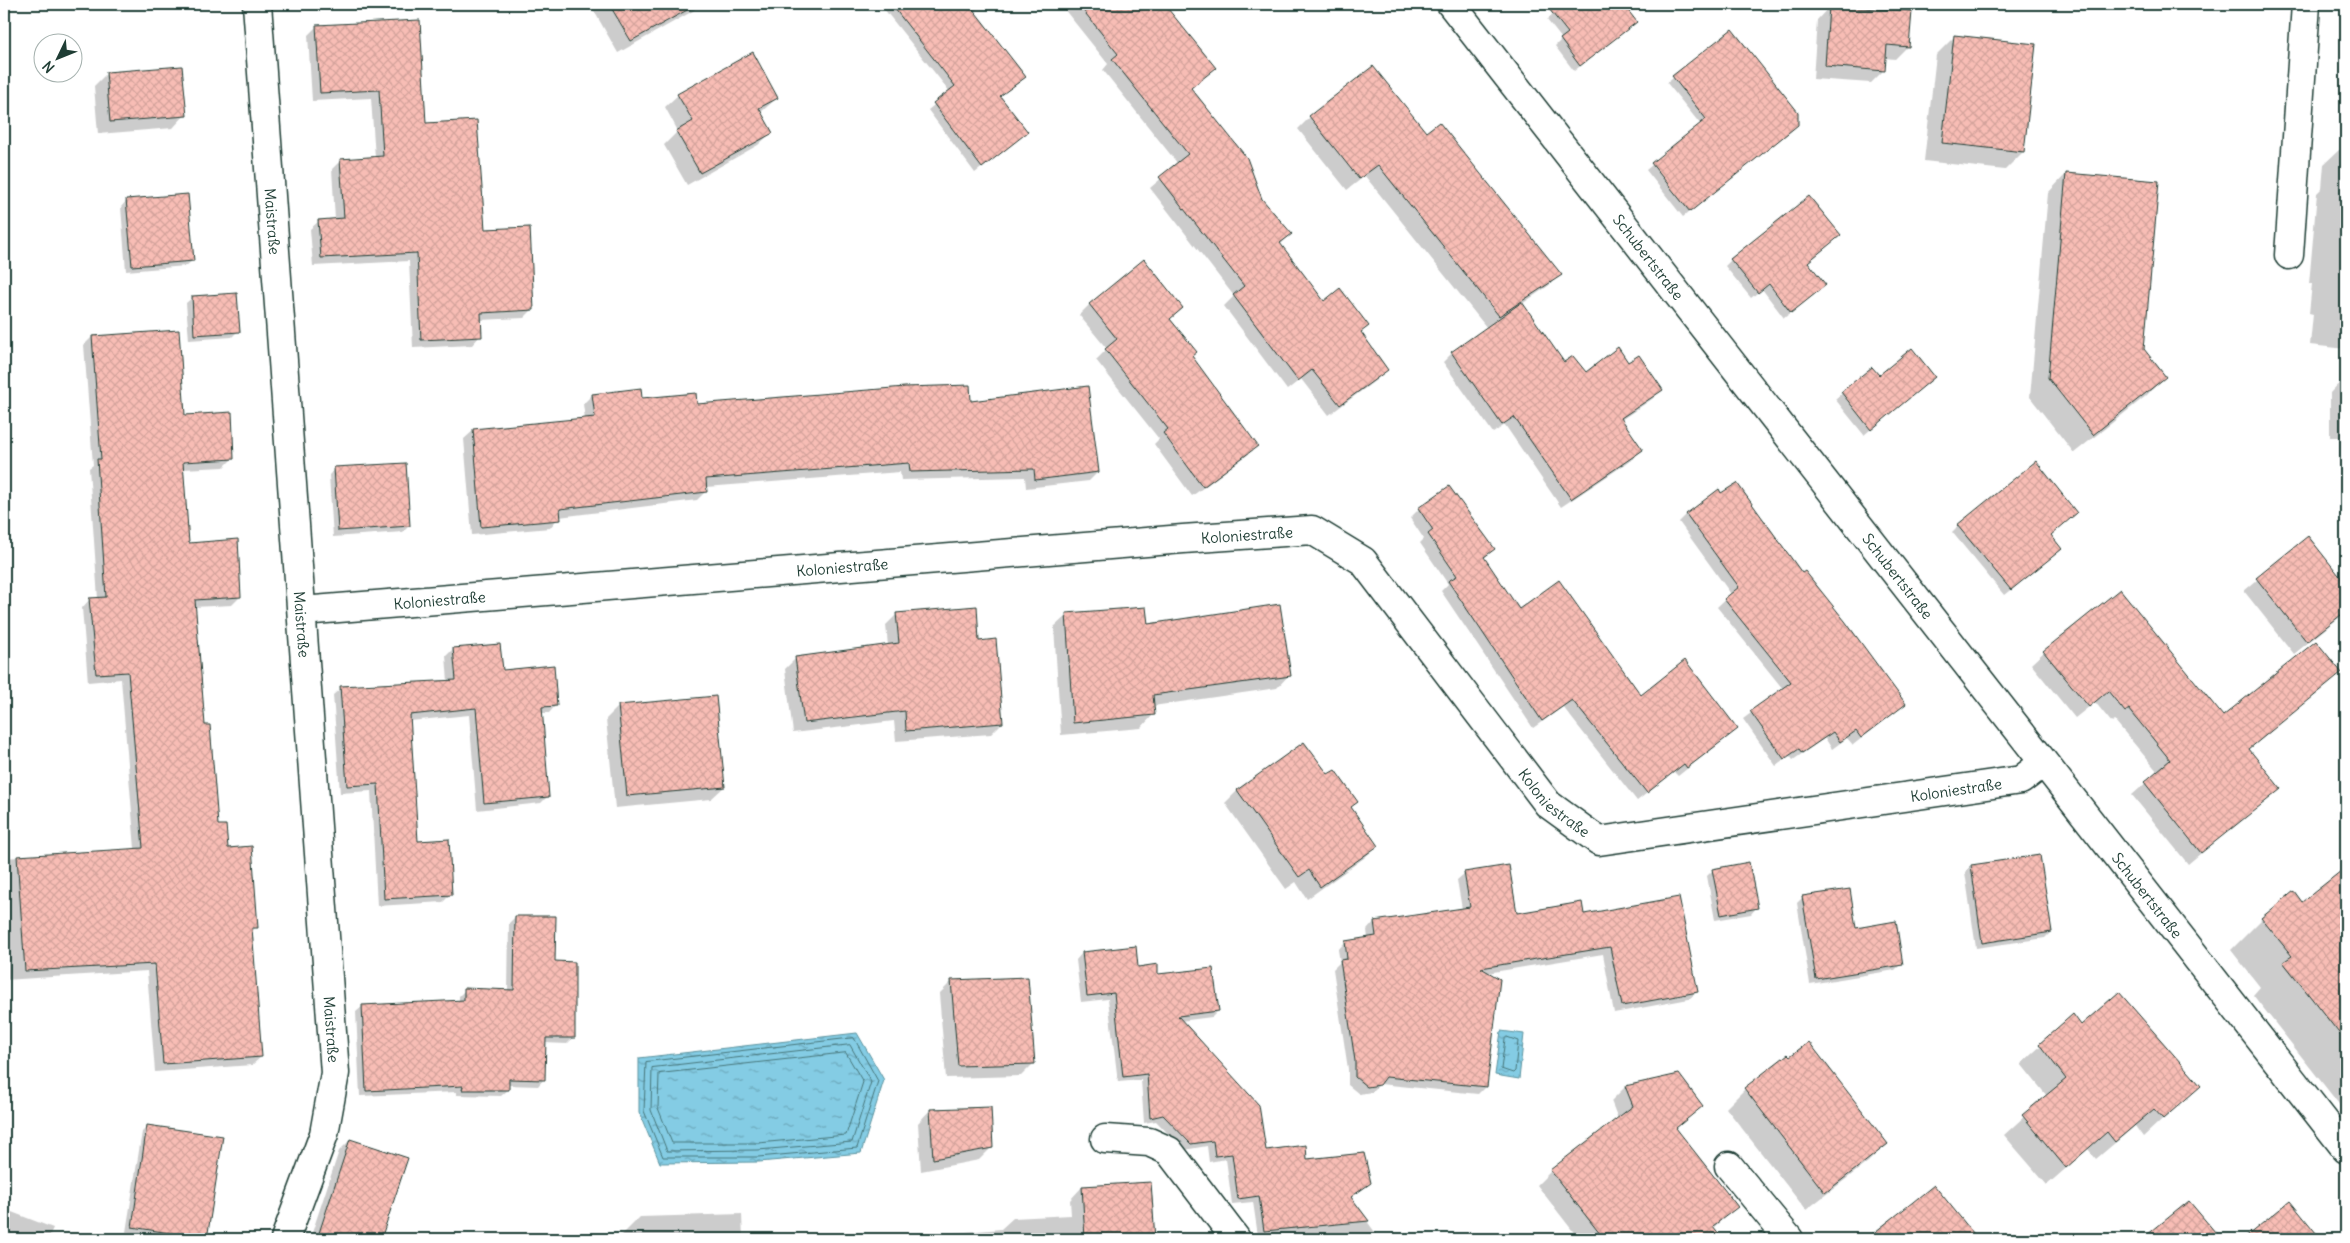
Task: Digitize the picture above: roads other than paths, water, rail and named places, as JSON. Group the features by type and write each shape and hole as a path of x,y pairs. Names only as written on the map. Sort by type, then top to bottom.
{"street":[{"name":"Maistraße","path":"257,4 335,1073 324,1134 285,1239"},
{"name":"Schubertstraße","path":"1450,4 2346,1149"},
{"path":"2288,255 2306,4"},
{"name":"Koloniestraße","path":"302,611 1184,538 1312,530 1363,561 1548,804 1599,841 2021,780 2043,763"},
{"path":"1105,1139 1149,1142 1169,1151 1236,1239"},
{"path":"1729,1166 1790,1239"}],"water":[{"path":"1501,1031 1524,1034 1519,1079 1495,1075"},
{"path":"857,1033 884,1080 861,1153 759,1162 660,1163 639,1112 639,1058"}]}
